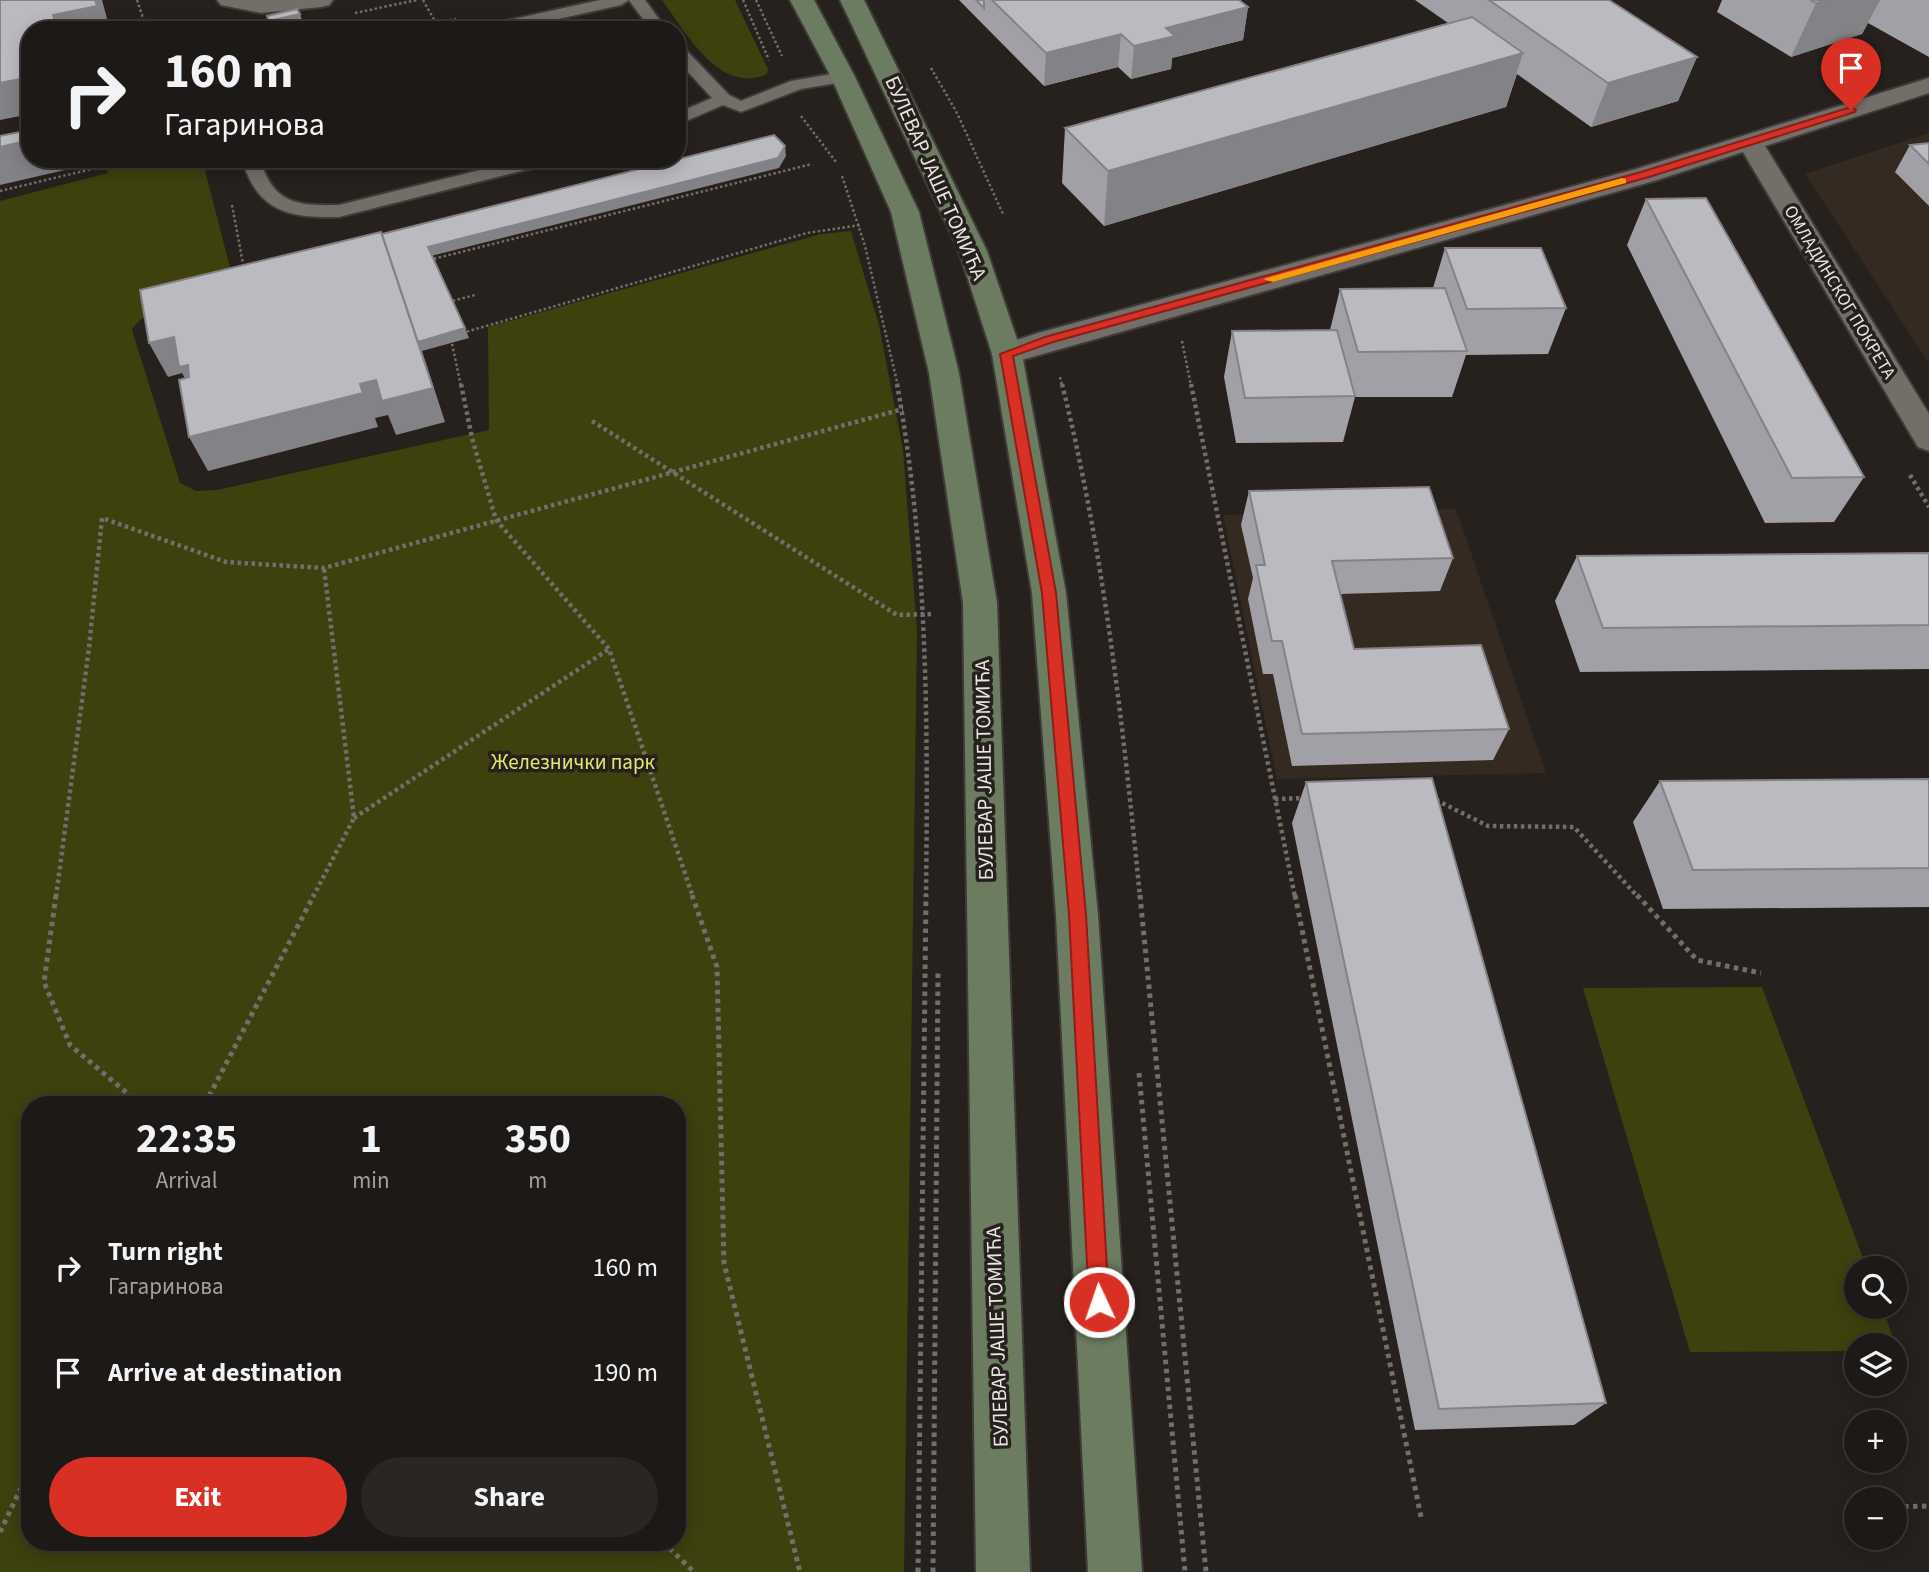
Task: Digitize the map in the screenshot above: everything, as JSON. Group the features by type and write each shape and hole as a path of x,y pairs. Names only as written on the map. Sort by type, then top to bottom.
{"main road":[{"name":"БУЛЕВАР ЈАШЕ ТОМИЋА","path":"802,0 843,77 905,212 944,373 980,603 1003,1572"},
{"name":"БУЛЕВАР ЈАШЕ ТОМИЋА","path":"852,0 973,251 1007,354 1049,593 1077,915 1115,1572"}],"street":[{"path":"229,0 261,6 321,0"},
{"path":"1007,354 1751,143 1929,85"},
{"name":"ОМЛАДИНСКОГ ПОКРЕТА","path":"1751,143 1929,440"}],"lane":[{"path":"526,21 621,0"},
{"path":"637,0 652,21"},
{"path":"686,60 723,99 741,107 797,85 843,77"},
{"path":"686,116 723,99"},
{"path":"253,168 271,200 291,209 312,212 339,211 511,168"}],"path":[{"path":"137,0 144,21"},
{"path":"756,0 797,85"},
{"path":"422,261 812,164"},
{"path":"838,164 860,225 903,409 926,614 928,776 918,1572"},
{"path":"0,191 96,168"},
{"path":"231,197 244,273"},
{"path":"800,1572 724,1263 717,968 609,649 496,520 472,438 451,337 486,323 807,233 860,225"},
{"path":"440,304 475,295"},
{"path":"1180,333 1421,1517"},
{"path":"131,1096 70,1045 44,982 89,648 102,518 226,562 324,568 903,409"},
{"path":"592,421 673,470 897,615 933,614"},
{"path":"324,568 354,818"},
{"path":"932,601 934,626"},
{"path":"209,1096 354,818 609,649"},
{"path":"1430,797 1488,826 1574,827 1697,960 1761,973"},
{"path":"1275,799 1313,798"},
{"path":"933,1572 938,963"},
{"path":"0,1532 21,1488"},
{"path":"1907,1507 1929,1506"},
{"path":"672,1551 694,1572"}],"shaded area":[{"path":"1929,133 1929,363 1805,174"},
{"path":"1456,509 1546,773 1277,779 1223,515"}],"green space":[{"path":"662,0 735,0 768,69 767,74 750,78 734,76 719,68 686,34 686,21 677,21"},
{"name":"Железнички парк","path":"107,168 204,168 233,279 163,305 139,321 132,330 180,483 196,491 217,490 489,430 488,327 821,234 851,231 879,325 903,450 917,630 904,1572 0,1572 0,201 108,173"},
{"path":"1762,987 1862,1256 1844,1256 1844,1319 1886,1319 1891,1333 1844,1333 1844,1351 1690,1352 1583,988"}],"building":[{"path":"0,0 95,0 97,6 53,15 55,21 21,21 21,79 0,83"},
{"path":"976,0 984,0 984,8"},
{"path":"992,0 1239,0 1248,7 1166,28 1175,36 1134,46 1121,34 1046,53"},
{"path":"1489,0 1609,0 1697,57 1608,83"},
{"path":"297,9 300,14 269,21 267,16"},
{"path":"1472,17 1523,53 1108,171 1065,128"},
{"path":"21,132 21,142 0,147 0,136"},
{"path":"774,135 785,146 778,158 428,247 465,328 418,342 382,234 643,168 686,168 686,157"},
{"path":"1929,143 1929,164 1910,145"},
{"path":"1706,198 1864,477 1792,478 1646,199"},
{"path":"381,232 433,388 382,401 376,380 360,384 363,393 189,437 179,380 189,377 188,365 179,367 174,337 149,343 140,290"},
{"path":"1445,248 1541,248 1566,308 1467,309"},
{"path":"1445,288 1467,351 1358,352 1340,289"},
{"path":"1337,330 1355,396 1245,398 1232,331"},
{"path":"1429,487 1453,558 1332,561 1354,649 1481,645 1509,729 1302,734 1282,641 1272,641 1256,565 1265,565 1249,491"},
{"path":"1929,553 1929,625 1603,628 1577,556"},
{"path":"1432,778 1606,1403 1439,1409 1306,782"},
{"path":"1929,779 1929,868 1693,870 1660,781"}],"slow traffic":[{"path":"1269,279 1622,181"}],"route":[{"path":"1099,1302 1077,915 1049,593 1007,354 1049,340 1645,175 1851,110"}]}
